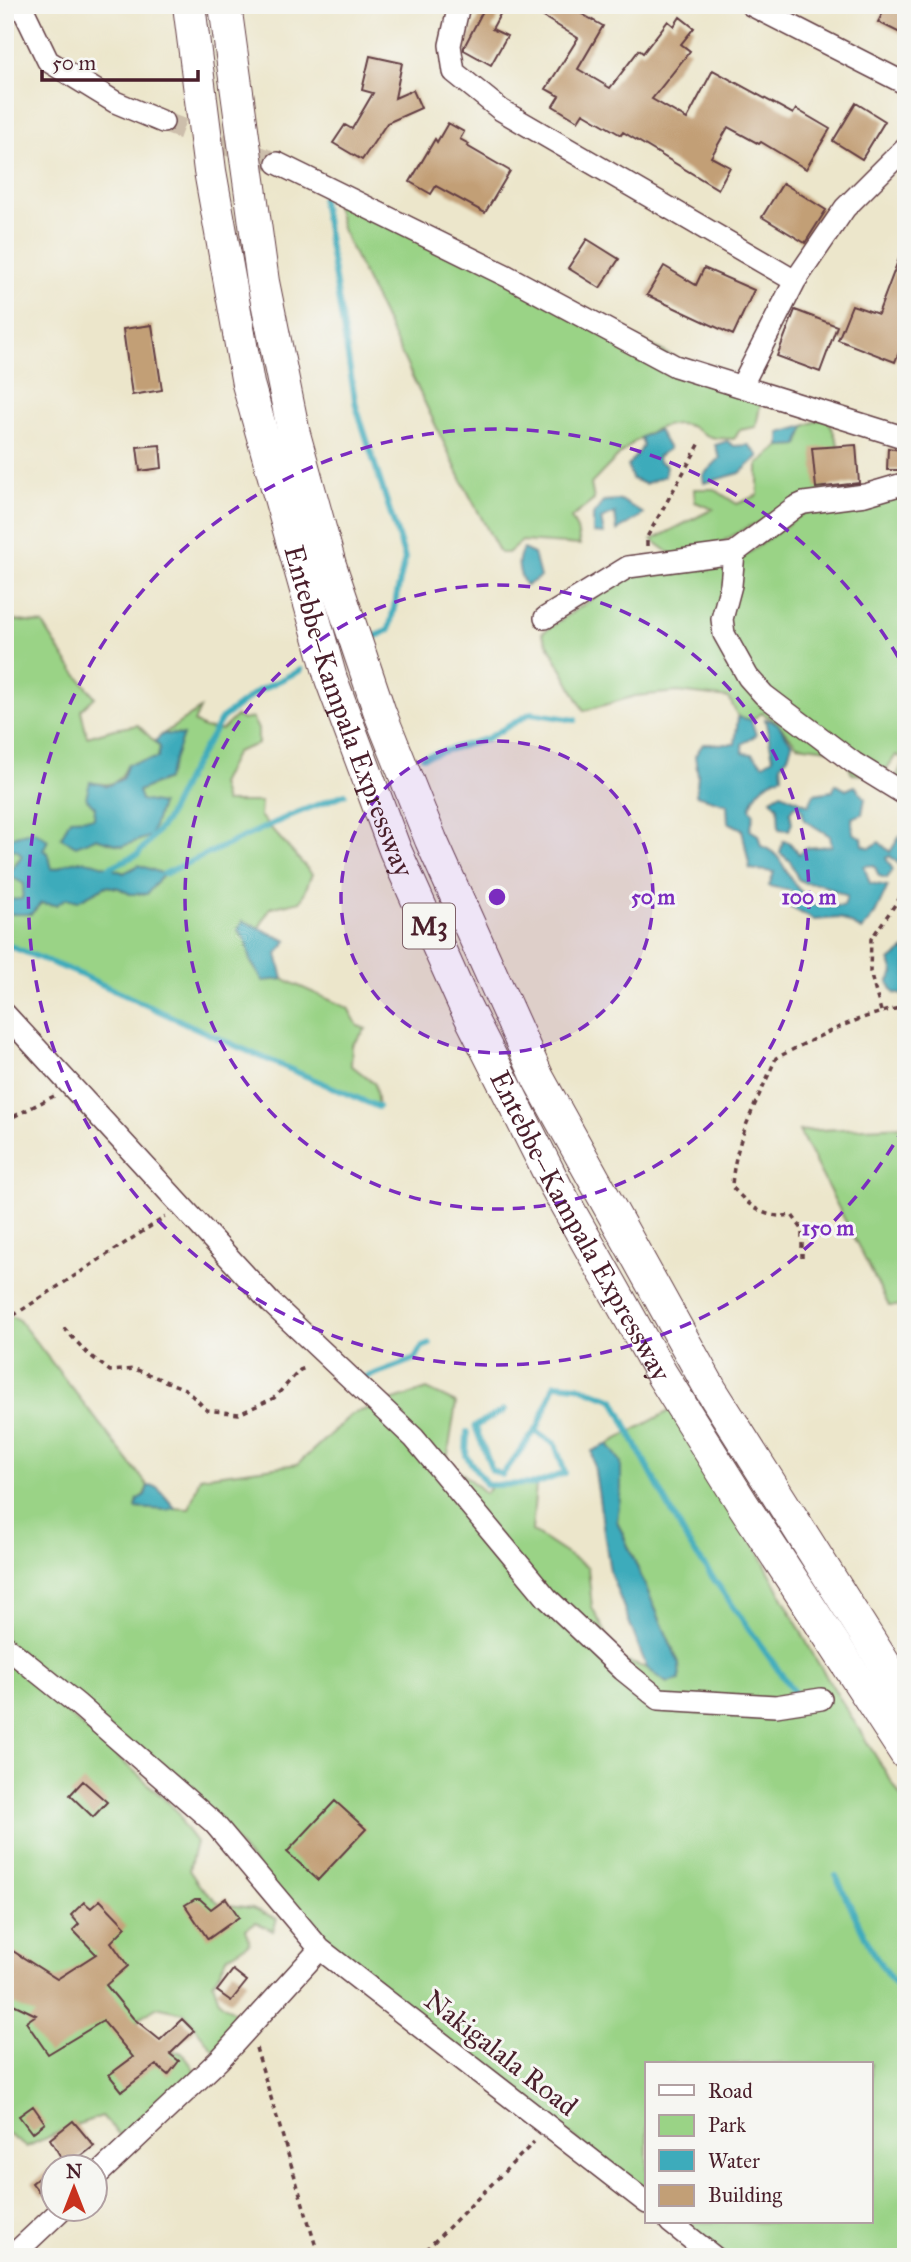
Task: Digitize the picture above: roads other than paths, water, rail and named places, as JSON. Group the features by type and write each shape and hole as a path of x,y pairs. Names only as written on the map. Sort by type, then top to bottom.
{"highway":[{"name":"Entebbe–Kampala Expressway","path":"189,5 210,171 248,384 331,679 395,850 463,1002 556,1187 670,1386 742,1503 906,1754"},
{"name":"Entebbe–Kampala Expressway","path":"225,5 263,282 293,434 330,565 380,713 431,840 538,1078 712,1390 906,1698"}],"street":[{"path":"21,5 48,61 115,102 163,122"},
{"path":"459,5 450,45 454,72 501,110 795,281"},
{"path":"751,5 906,84"},
{"path":"742,385 795,281 845,208 906,147"},
{"path":"277,163 506,276 675,366 906,438"},
{"path":"545,618 628,567 734,553 794,507 804,503 855,497 906,483"},
{"path":"734,553 731,585 722,619 724,634 748,677 764,695 844,755 906,795"},
{"path":"5,1014 270,1301 414,1438 548,1598 622,1670 659,1699 776,1706 821,1699"},
{"name":"Nakigalala Road","path":"5,1646 76,1703 214,1823 320,1949 645,2201"},
{"path":"108,2165 250,2028 320,1949"},
{"path":"11,2257 46,2224"},
{"path":"673,2224 714,2257"}],"water":[{"path":"805,426 798,445 780,446 780,433"},
{"path":"658,430 669,449 657,457 659,462 666,465 665,476 645,484 632,479 628,466 643,446 641,437"},
{"path":"727,441 734,446 749,445 759,456 740,473 704,483 703,475 720,458 715,445"},
{"path":"621,500 644,514 617,531 615,513 601,519 604,534 593,533 593,515 604,501"},
{"path":"523,549 534,554 540,577 526,586 519,568"},
{"path":"738,717 751,720 756,735 742,744 743,753 752,754 763,764 773,758 765,719 777,723 792,744 788,756 781,764 782,776 762,788 752,802 750,808 754,814 750,830 758,835 761,846 778,857 812,905 844,906 847,896 820,884 805,883 798,879 790,861 780,853 783,841 789,842 799,854 805,848 832,846 830,836 804,820 802,809 795,805 790,812 792,823 789,830 779,829 778,807 771,799 781,793 809,805 814,794 833,791 835,784 846,790 855,786 865,798 862,814 852,818 853,833 862,838 863,845 870,848 879,842 890,852 900,836 906,843 906,865 902,867 890,856 886,858 893,870 887,878 879,876 874,865 864,866 870,883 888,886 875,914 862,930 840,918 814,920 790,907 796,900 792,891 769,886 774,872 750,869 742,829 728,822 727,804 696,795 698,775 695,756 703,744 735,744"},
{"path":"163,734 183,735 167,779 138,791 141,800 161,804 151,836 123,846 95,838 76,846 61,838 70,819 94,818 95,807 86,798 90,782 107,786 122,779 128,764 158,758 160,747 155,741"},
{"path":"34,831 48,840 43,850 48,853 52,869 86,861 124,873 139,865 164,874 147,894 130,894 119,888 106,886 78,901 67,898 56,905 41,903 31,914 5,914 5,900 22,899 24,884 8,875 22,856 17,850 9,849 8,838"},
{"path":"243,921 287,941 277,954 283,979 263,981 251,962 246,941 238,930"},
{"path":"906,948 906,996 894,993 888,982 894,973 890,961"},
{"path":"608,1444 621,1462 617,1521 679,1663 680,1680 667,1683 647,1668 610,1572 592,1451"},
{"path":"148,1486 157,1487 175,1508 136,1508 138,1499 145,1495"}],"waterway":[{"path":"322,200 356,406 405,558 389,630 374,637"},
{"path":"109,868 138,854 165,822 188,775 222,718 258,691 301,670"},
{"path":"423,757 486,739 531,713 575,720"},
{"path":"164,874 294,814 345,794"},
{"path":"5,944 77,973 222,1040 378,1107"},
{"path":"361,1379 415,1359 422,1347 430,1344"},
{"path":"505,1410 475,1426 492,1470 502,1475 538,1427 555,1384 577,1386 614,1400 689,1544 798,1698"},
{"path":"467,1432 466,1456 487,1485 493,1485 536,1484 565,1473 555,1444 535,1431"},
{"path":"836,1876 873,1953 906,2001"}],"tunnel":[{"path":"163,122 277,163"}]}
